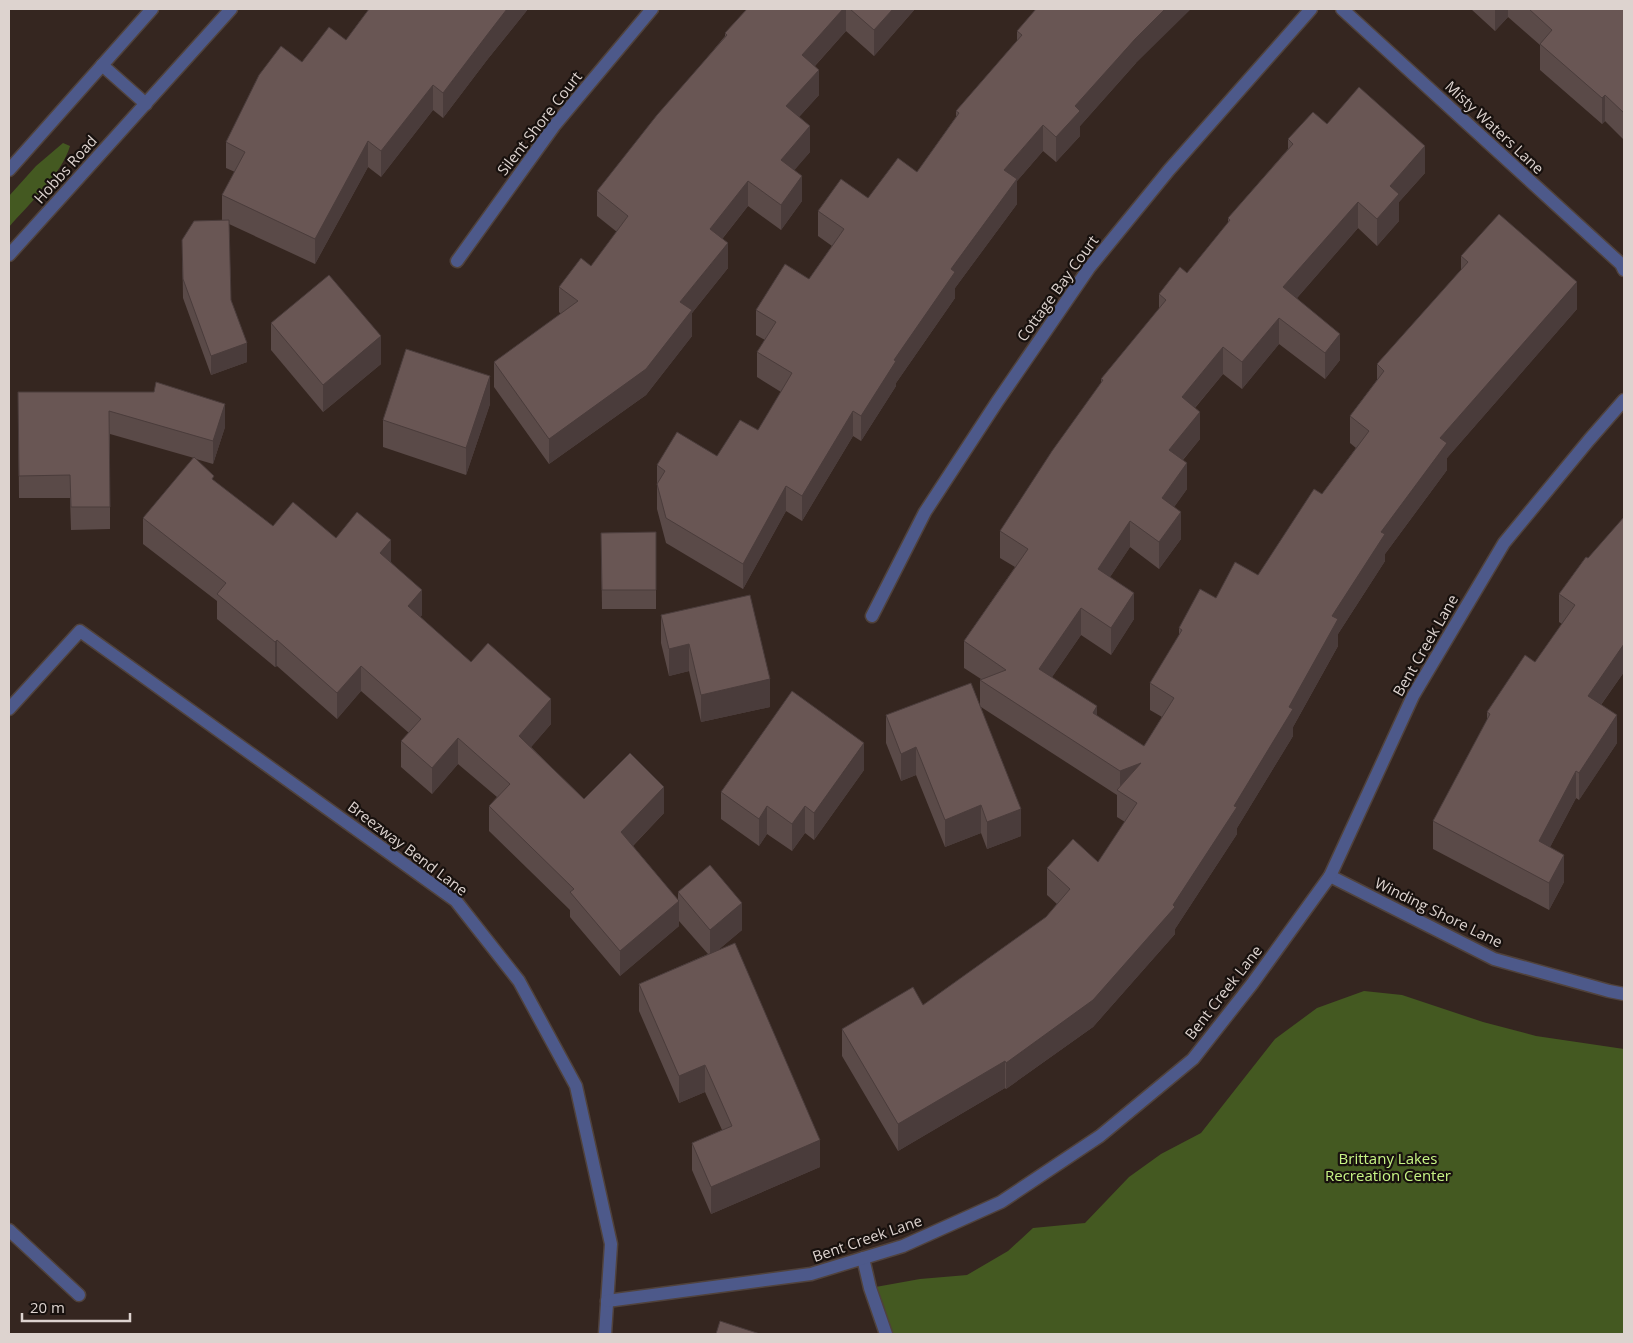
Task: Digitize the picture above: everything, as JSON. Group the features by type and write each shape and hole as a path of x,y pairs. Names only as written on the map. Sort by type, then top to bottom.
{"street":[{"path":"9,170 152,9"},
{"name":"Hobbs Road","path":"9,255 231,9"},
{"name":"Silent Shore Court","path":"457,261 554,126 652,9"},
{"name":"Cottage Bay Court","path":"872,616 925,512 997,402 1089,268 1169,170 1311,9"},
{"name":"Misty Waters Lane","path":"1342,9 1621,264 1624,270"},
{"path":"102,65 146,104"},
{"name":"Bent Creek Lane","path":"607,1300 811,1274 903,1246 1001,1202 1100,1136 1193,1058 1252,984 1330,876 1413,696 1504,542 1624,400"},
{"name":"Breezway Bend Lane","path":"9,710 80,631 456,901 519,981 576,1086 611,1244 605,1334"},
{"name":"Winding Shore Lane","path":"1330,876 1494,959 1624,994"},
{"path":"9,1230 79,1295"},
{"path":"863,1258 870,1288 886,1334"}],"green space":[{"path":"63,143 70,146 60,167 44,189 9,227 9,196 36,166"},
{"name":"Brittany Lakes Recreation Center","path":"1364,991 1402,995 1483,1022 1536,1036 1624,1049 1624,1334 886,1334 870,1288 920,1279 967,1275 1008,1251 1033,1228 1085,1223 1129,1177 1161,1154 1201,1133 1275,1039 1317,1008"}],"building":[{"path":"369,9 507,9 443,93 433,85 381,151 368,141 315,239 222,195 245,152 226,142 259,75 281,46 302,62 329,27 346,40"},
{"path":"747,9 843,9 802,55 819,70 786,106 810,126 781,160 802,176 781,205 748,181 710,229 728,243 680,302 692,310 646,369 549,439 494,362 578,301 559,287 581,258 591,266 628,216 597,191 657,115 727,35 725,33"},
{"path":"850,9 893,9 874,30"},
{"path":"1036,9 1165,9 1136,38 1075,106 1080,111 1056,137 1043,125 1004,170 1017,179 951,269 955,272 894,360 896,361 861,416 853,411 802,496 786,486 743,564 666,518 657,484 665,471 657,465 677,432 717,456 740,420 758,430 792,373 757,352 776,322 756,310 785,264 809,279 844,229 818,211 841,179 868,198 898,158 917,172 959,113 956,111 1022,35 1017,31"},
{"path":"1529,9 1624,9 1624,113 1605,95 1602,98 1540,44 1552,30"},
{"path":"1359,87 1425,146 1390,186 1399,194 1377,219 1358,202 1283,287 1340,334 1325,353 1279,318 1242,362 1223,347 1182,397 1200,412 1169,450 1187,463 1162,498 1181,512 1159,542 1130,521 1098,569 1134,593 1111,628 1081,608 1039,669 1097,706 1093,713 1144,746 1174,698 1150,683 1182,630 1179,628 1200,589 1216,598 1235,562 1258,575 1314,489 1322,494 1369,431 1350,416 1384,371 1377,364 1468,262 1461,256 1499,214 1577,282 1440,438 1447,443 1381,532 1385,534 1332,616 1338,619 1289,707 1293,709 1234,806 1237,807 1173,905 1175,907 1093,1000 1006,1063 1005,1061 898,1124 842,1029 913,987 923,1005 1046,917 1070,889 1047,868 1073,839 1098,862 1137,803 1117,790 1141,763 1120,771 980,680 1006,670 964,641 1028,549 1000,531 1052,451 1103,380 1101,379 1166,300 1159,294 1180,267 1187,273 1230,220 1228,218 1293,144 1288,139 1313,112 1327,124"},
{"path":"229,220 231,300 247,343 211,356 183,279 182,240 194,221"},
{"path":"329,275 381,336 323,385 271,323"},
{"path":"406,349 490,376 466,448 383,420"},
{"path":"156,382 225,404 213,441 109,411 110,507 71,507 70,475 19,476 18,392 154,392"},
{"path":"194,457 214,476 212,479 273,526 293,502 336,538 357,512 391,540 380,553 422,590 408,606 471,662 488,643 551,699 519,736 584,799 630,753 664,787 621,832 679,901 620,951 570,892 574,889 489,806 510,784 458,738 432,768 401,741 421,719 361,666 337,693 277,640 275,642 217,594 226,583 143,518"},
{"path":"1624,517 1624,644 1588,696 1617,715 1579,773 1576,771 1539,841 1564,855 1549,883 1433,821 1490,714 1487,712 1525,655 1535,662 1575,605 1559,594 1586,557 1588,558"},
{"path":"656,532 656,590 602,590 601,533"},
{"path":"750,595 770,679 701,695 689,644 669,649 661,615"},
{"path":"971,683 1021,809 987,822 981,805 945,820 916,747 901,754 886,715"},
{"path":"792,691 864,743 814,813 805,806 792,824 767,806 759,819 721,792"},
{"path":"710,865 742,903 710,930 678,892"},
{"path":"735,943 820,1140 711,1187 692,1143 732,1126 705,1065 679,1076 639,984"},
{"path":"720,1321 760,1334 716,1334"}]}
